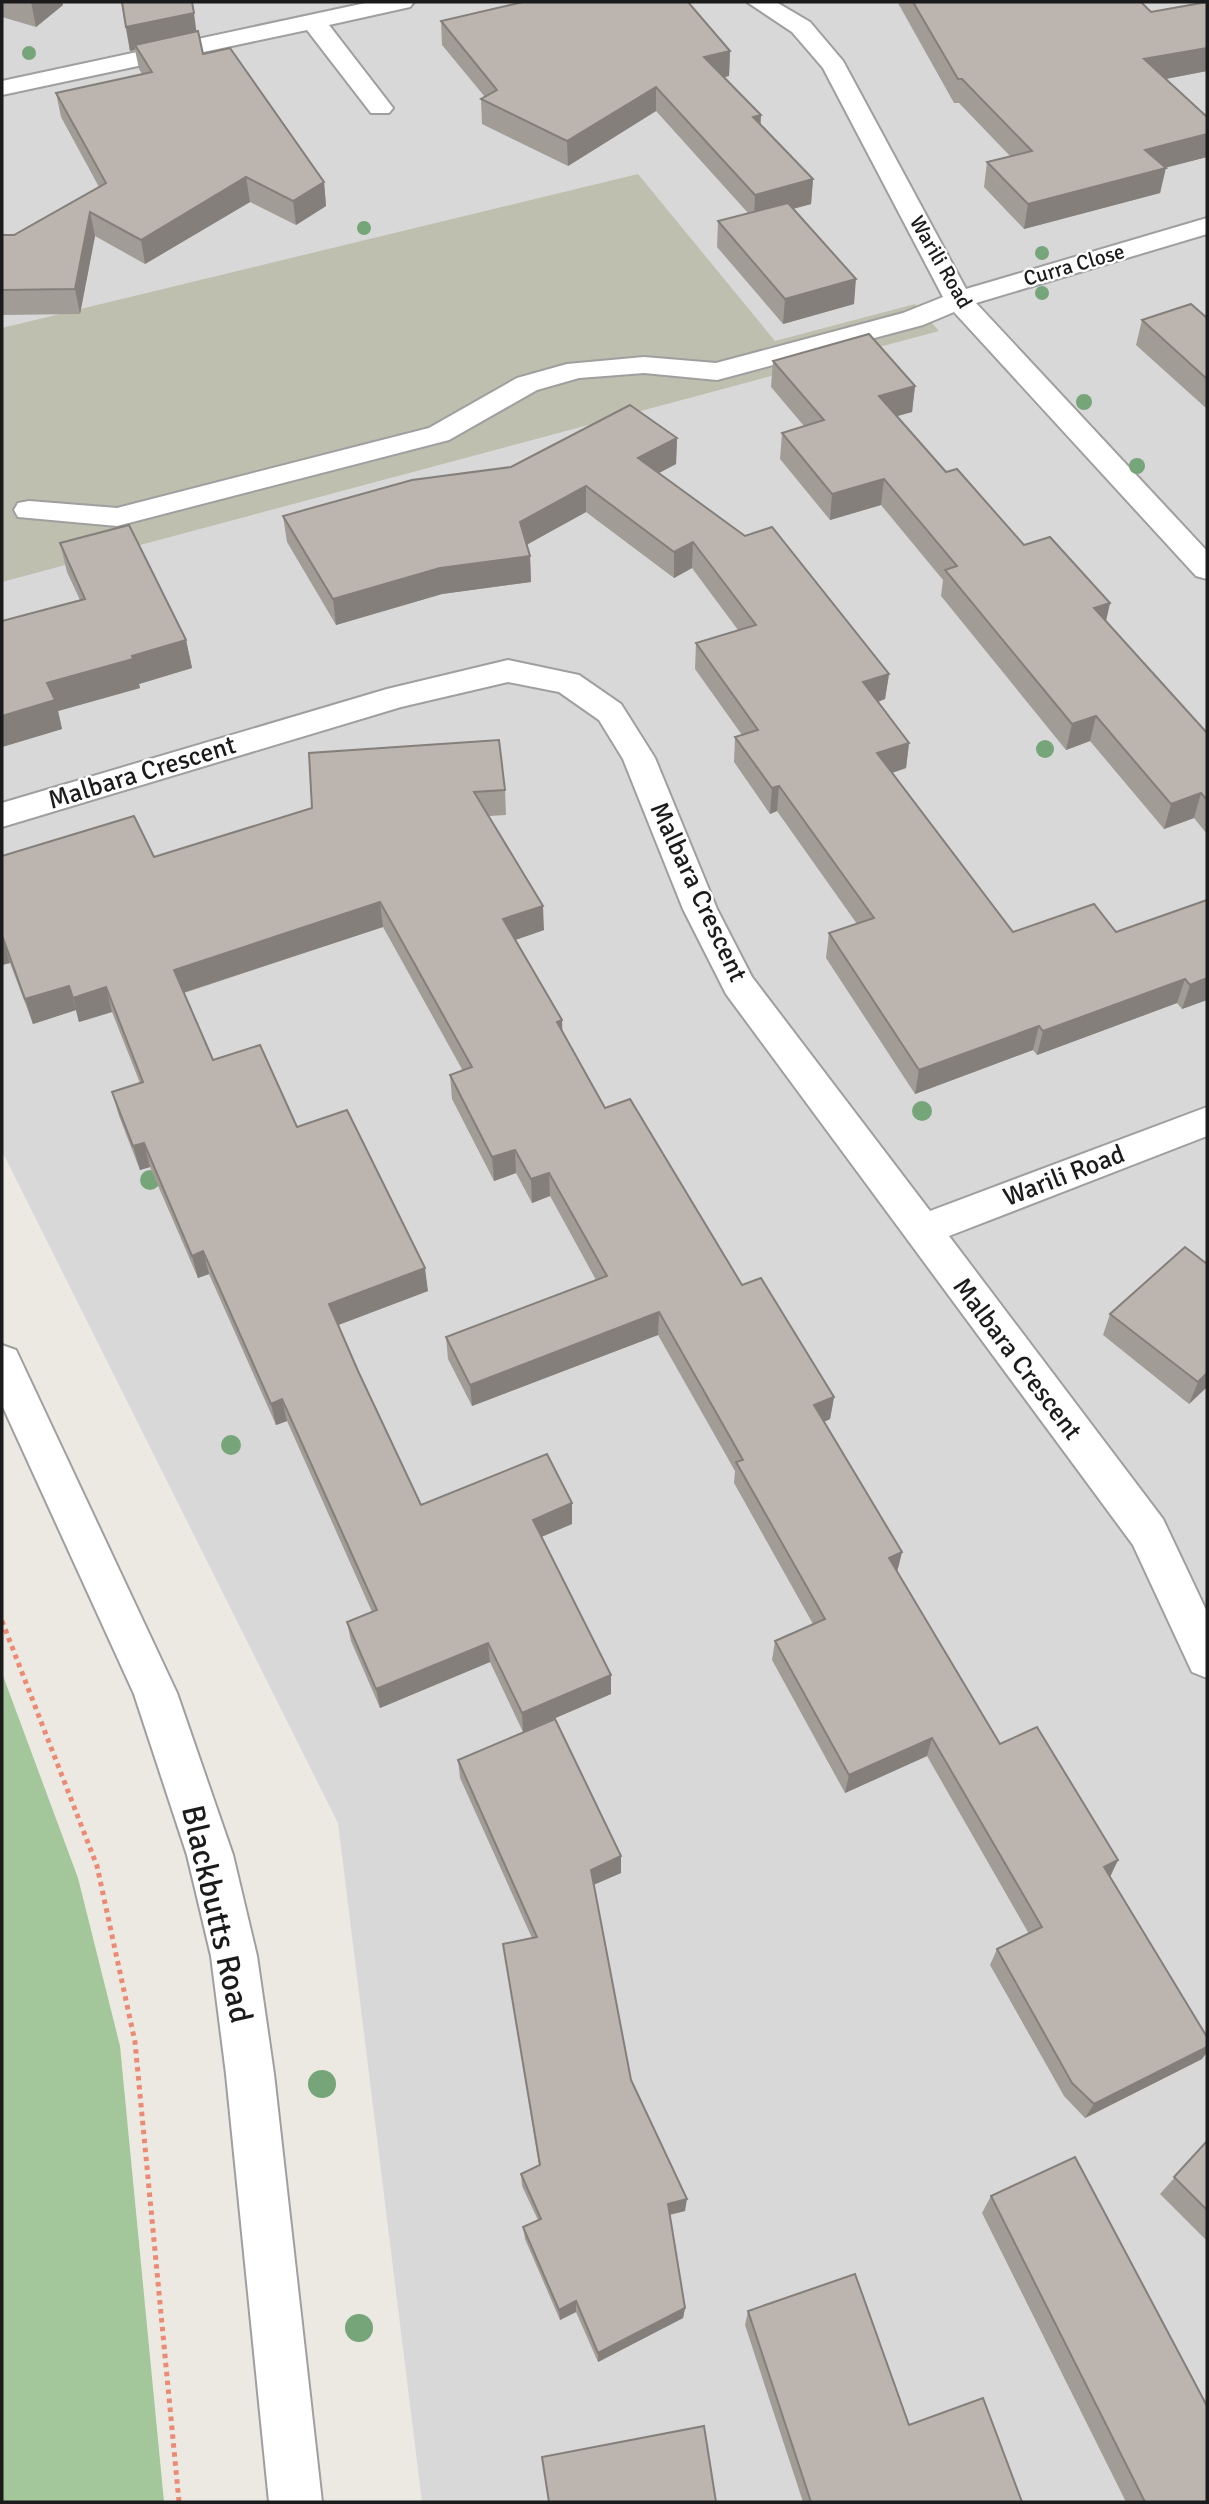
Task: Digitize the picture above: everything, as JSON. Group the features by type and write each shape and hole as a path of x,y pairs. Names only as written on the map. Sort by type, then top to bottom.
{"street":[{"path":"2,88 313,21 366,5 402,2"},
{"name":"Warili Road","path":"759,2 801,27 834,66 957,300 1207,569"},
{"path":"313,21 380,108"},
{"name":"Curra Close","path":"29,510 117,517 439,434 527,384 577,370 644,365 717,372 913,319 957,300 1202,234"},
{"name":"Malbara Crescent","path":"2,815 398,697 508,671 568,683 610,712 639,758 700,909 739,985 920,1231 1148,1532 1207,1658"},
{"name":"Warili Road","path":"920,1231 1207,1121"},
{"name":"Blackbutts Road","path":"2,1362 155,1693 210,1855 234,1956 250,2074 296,2502"}],"path":[{"path":"2,1621 97,1866 135,2042 180,2502"}],"shaded area":[{"path":"2,2 1207,2 1207,2502 422,2502 338,1823 2,1151"},
{"path":"638,174 775,341 915,304 939,331 2,582 2,328"}],"green space":[{"path":"2,1673 78,1878 120,2046 164,2502 2,2502"}],"building":[{"path":"122,2 192,2 194,13 126,27"},
{"path":"523,2 688,2 730,51 704,57 761,115 753,117 813,179 755,195 656,87 567,141 481,99 497,90 441,21"},
{"path":"913,2 1141,2 1151,12 1207,2 1207,48 1144,59 1207,117 1207,134 1145,150 1166,168 1028,204 987,162 1032,151 962,79 958,79"},
{"path":"198,31 203,54 230,48 324,182 293,201 246,177 141,240 90,212 75,289 2,290 2,235 14,235 106,183 56,93 152,72 135,45"},
{"path":"788,203 856,279 785,299 718,221"},
{"path":"1191,304 1207,318 1207,379 1142,320"},
{"path":"869,334 915,386 879,396 946,472 957,469 1024,545 1050,537 1110,603 1094,608 1207,733 1207,800 1201,793 1171,804 1096,716 1072,724 945,570 957,566 884,479 832,494 782,433 824,420 773,361"},
{"path":"630,405 677,438 638,458 745,536 772,527 889,674 863,682 909,743 877,753 1013,932 1094,904 1116,932 1207,900 1207,978 1190,985 1185,979 1043,1031 1039,1026 919,1070 829,933 874,918 779,786 772,788 735,737 758,730 696,643 756,625 693,542 674,552 586,486 520,522 530,556 440,568 333,599 283,516 412,480 511,467"},
{"path":"129,525 186,640 132,656 133,659 47,683 55,700 2,716 2,621 85,599 60,543"},
{"path":"499,740 505,790 474,792 543,906 503,919 562,1020 557,1022 605,1108 630,1099 742,1285 761,1278 834,1397 814,1405 902,1552 889,1558 1000,1744 1037,1727 1118,1860 1104,1867 1207,2037 1207,2047 1094,2104 1072,2083 997,1949 1042,1927 932,1738 849,1775 775,1641 825,1619 736,1462 743,1460 659,1312 470,1385 446,1337 607,1276 549,1173 531,1179 515,1150 492,1157 450,1075 472,1067 380,902 174,970 213,1060 260,1045 297,1127 347,1110 425,1268 329,1304 421,1505 547,1454 572,1503 533,1520 611,1675 522,1713 488,1643 376,1689 347,1622 377,1610 282,1399 271,1404 203,1251 192,1256 144,1143 133,1146 112,1092 143,1082 106,987 73,998 69,986 25,999 2,938 2,856 134,816 154,857 312,808 309,753"},
{"path":"1185,1247 1207,1264 1207,1373 1198,1382 1110,1314"},
{"path":"555,1719 621,1856 591,1870 631,2080 687,2199 668,2204 685,2308 598,2353 576,2301 559,2310 523,2227 541,2219 521,2174 540,2165 503,1944 537,1937 458,1760"},
{"path":"1207,2141 1207,2210 1174,2177"},
{"path":"1075,2157 1207,2406 1207,2502 1145,2502 991,2196"},
{"path":"855,2274 909,2425 983,2398 1022,2502 811,2502 748,2311"},
{"path":"704,2426 716,2502 549,2502 542,2457"}]}
